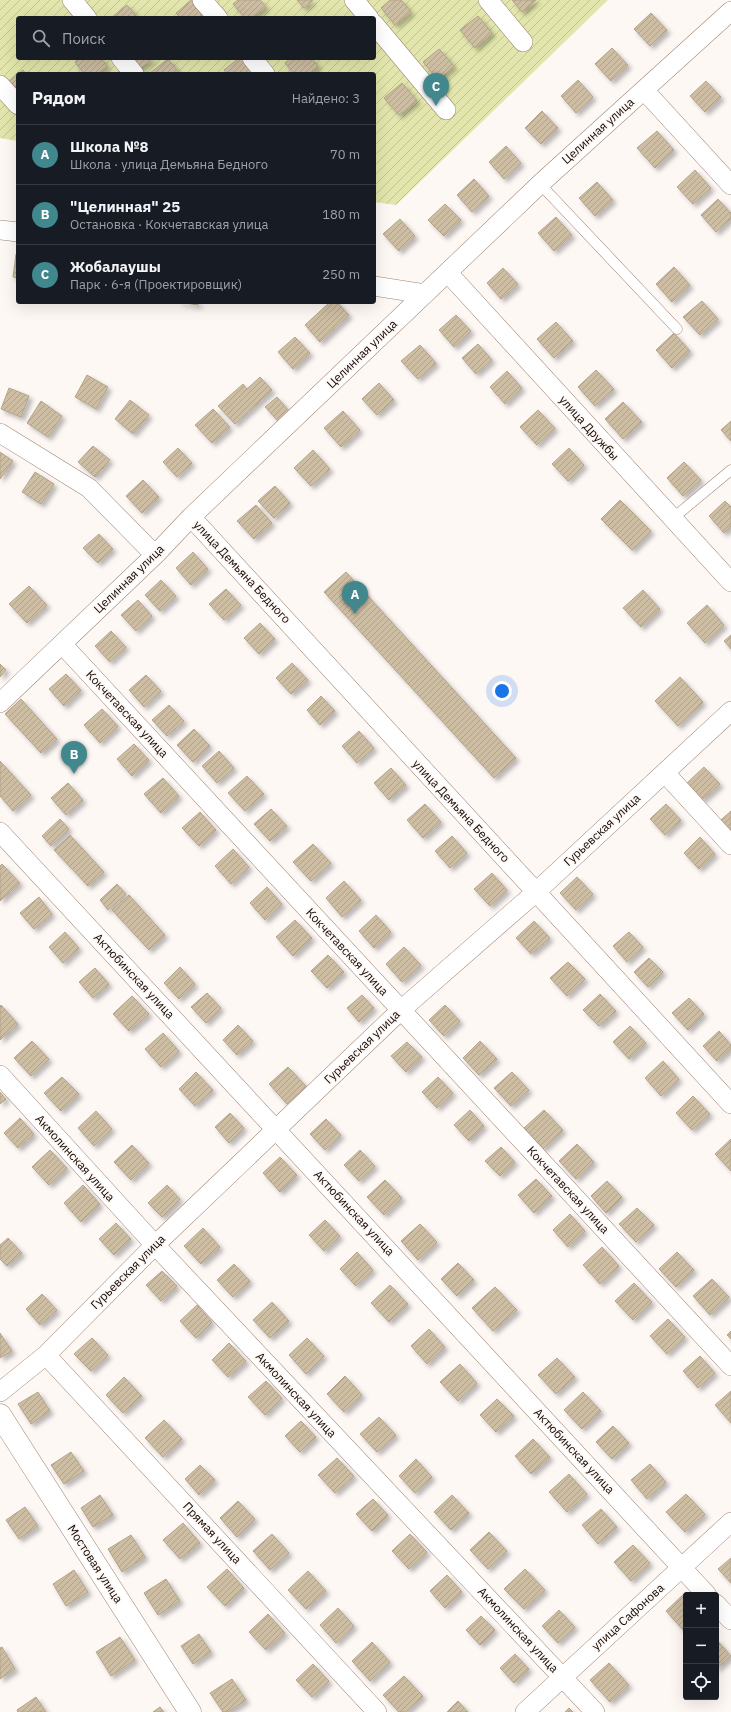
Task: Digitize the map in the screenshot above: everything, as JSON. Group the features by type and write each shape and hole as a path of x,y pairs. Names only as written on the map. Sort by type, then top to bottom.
{"street":[{"path":"72,0 85,16"},
{"path":"202,0 216,16"},
{"path":"354,0 367,16"},
{"path":"488,0 523,42"},
{"name":"Целинная улица","path":"0,703 155,555 191,517 540,184 731,11"},
{"path":"376,26 446,110"},
{"path":"123,60 132,72"},
{"path":"254,60 263,72"},
{"path":"0,85 16,103"},
{"path":"644,90 731,185"},
{"path":"0,230 16,232"},
{"name":"улица Дружбы","path":"448,273 672,520 731,582"},
{"path":"376,286 425,294"},
{"path":"0,433 89,488 155,555"},
{"name":"улица Демьяна Бедного","path":"191,517 731,1104"},
{"name":"Кокчетавская улица","path":"62,644 731,1366"},
{"name":"Гурьевская улица","path":"0,1392 46,1355 155,1245 401,1010 536,892 731,711"},
{"path":"665,772 731,845"},
{"name":"Актюбинская улица","path":"0,832 704,1592"},
{"name":"Акмолинская улица","path":"0,1075 155,1245 595,1712"},
{"name":"Прямая улица","path":"46,1355 377,1712"},
{"name":"Мостовая улица","path":"0,1415 190,1712"},
{"name":"улица Сафонова","path":"525,1712 731,1522"},
{"path":"719,1607 731,1620"}],"lane":[{"path":"540,184 677,329"},
{"path":"672,520 731,470"}],"green space":[{"path":"0,0 608,0 396,205 376,202 376,72 16,72 16,141 0,138"}],"building":[{"path":"192,0 195,0 206,16 178,16 176,13"},
{"path":"238,0 260,0 266,7 255,16 243,16 233,4"},
{"path":"297,0 313,0 304,8"},
{"path":"390,0 401,0 411,12 395,25 381,8"},
{"path":"512,0 536,0 522,12"},
{"path":"127,5 136,16 113,16"},
{"path":"651,13 667,30 650,46 634,29"},
{"path":"478,16 492,33 475,48 460,30"},
{"path":"612,48 628,65 611,81 595,64"},
{"path":"439,49 454,66 438,80 423,62"},
{"path":"78,60 102,60 107,66 100,72 82,72 75,62"},
{"path":"130,60 151,60 138,70"},
{"path":"169,60 178,72 151,72"},
{"path":"236,60 246,60 254,72 226,72 224,70"},
{"path":"289,60 313,60 318,66 310,72 292,72 285,63"},
{"path":"16,75 16,98 5,84"},
{"path":"578,80 593,97 576,113 561,96"},
{"path":"706,81 721,97 705,112 690,96"},
{"path":"402,83 417,101 399,115 384,98"},
{"path":"542,111 558,128 541,144 525,128"},
{"path":"657,131 674,150 655,168 637,148"},
{"path":"506,146 521,163 504,179 489,162"},
{"path":"695,170 711,188 693,204 677,187"},
{"path":"474,179 489,196 472,212 457,195"},
{"path":"597,182 613,200 595,216 579,198"},
{"path":"718,199 731,213 731,218 716,232 701,215"},
{"path":"445,204 461,220 444,236 428,220"},
{"path":"556,217 572,235 554,251 538,233"},
{"path":"400,219 415,236 399,251 383,234"},
{"path":"16,254 16,278 13,277"},
{"path":"674,267 690,285 672,302 656,284"},
{"path":"503,268 518,284 501,299 487,283"},
{"path":"702,301 718,319 700,335 683,317"},
{"path":"328,304 339,304 349,315 320,342 305,325"},
{"path":"456,315 471,331 454,347 439,330"},
{"path":"556,322 573,341 554,358 537,339"},
{"path":"674,333 690,351 672,368 656,350"},
{"path":"295,337 310,353 293,369 278,352"},
{"path":"478,344 492,360 476,374 462,358"},
{"path":"420,345 436,363 418,379 401,361"},
{"path":"596,370 614,389 595,406 578,387"},
{"path":"507,371 522,388 505,404 490,387"},
{"path":"87,375 108,387 96,409 75,397"},
{"path":"260,377 272,390 235,424 218,406 243,384 247,389"},
{"path":"379,383 394,400 377,415 362,399"},
{"path":"9,388 29,396 21,417 1,409"},
{"path":"277,397 290,412 279,422 265,407"},
{"path":"130,400 149,415 133,434 115,419"},
{"path":"41,401 62,416 48,437 27,423"},
{"path":"623,402 642,422 623,439 605,419"},
{"path":"213,409 230,427 212,443 195,425"},
{"path":"538,410 555,428 537,445 520,427"},
{"path":"343,411 360,430 341,447 324,428"},
{"path":"731,421 731,441 721,430"},
{"path":"93,446 110,460 95,477 78,462"},
{"path":"178,448 192,463 177,477 163,462"},
{"path":"569,448 584,465 568,481 552,464"},
{"path":"313,450 330,469 311,486 294,468"},
{"path":"0,452 13,461 0,479"},
{"path":"684,462 701,480 683,496 667,478"},
{"path":"35,472 54,484 41,504 22,492"},
{"path":"143,480 159,497 142,513 126,496"},
{"path":"275,486 290,503 274,518 258,501"},
{"path":"620,500 651,531 632,550 601,519"},
{"path":"725,501 731,507 731,526 724,533 709,516"},
{"path":"256,505 272,523 254,539 237,521"},
{"path":"99,534 113,549 98,563 83,548"},
{"path":"193,552 208,569 191,585 176,568"},
{"path":"346,572 516,758 494,778 324,592"},
{"path":"161,580 176,596 160,611 145,595"},
{"path":"29,586 47,605 27,623 9,604"},
{"path":"226,589 241,605 224,620 209,604"},
{"path":"643,590 660,609 641,627 623,608"},
{"path":"138,600 152,616 136,631 121,615"},
{"path":"707,605 724,625 705,643 687,623"},
{"path":"260,623 275,639 259,654 244,638"},
{"path":"111,631 126,647 110,662 95,646"},
{"path":"731,635 731,649 724,641"},
{"path":"292,663 308,680 291,694 276,678"},
{"path":"0,664 6,670 0,677"},
{"path":"66,674 81,690 64,706 49,689"},
{"path":"146,675 161,691 144,707 129,690"},
{"path":"680,677 703,702 678,726 655,701"},
{"path":"321,696 335,711 320,725 307,710"},
{"path":"21,699 57,739 41,753 5,714"},
{"path":"169,705 184,721 167,736 152,720"},
{"path":"102,709 118,726 100,743 84,725"},
{"path":"194,729 210,746 193,762 177,745"},
{"path":"359,731 374,748 357,763 342,746"},
{"path":"134,744 149,760 132,776 117,759"},
{"path":"219,751 234,768 217,783 202,766"},
{"path":"0,761 31,795 13,811 0,796"},
{"path":"704,767 720,784 702,800 687,783"},
{"path":"391,768 406,785 389,800 374,783"},
{"path":"247,776 264,794 245,811 228,793"},
{"path":"163,778 179,796 161,813 144,794"},
{"path":"68,783 83,800 66,815 51,798"},
{"path":"425,804 441,822 423,838 407,820"},
{"path":"666,804 681,820 665,835 650,819"},
{"path":"271,809 287,826 270,841 254,824"},
{"path":"731,811 731,831 721,820"},
{"path":"200,812 216,830 199,846 182,828"},
{"path":"60,819 69,829 51,846 42,836"},
{"path":"70,835 104,872 88,886 54,850"},
{"path":"452,836 467,853 450,868 435,851"},
{"path":"700,837 715,854 699,869 684,853"},
{"path":"313,844 331,863 311,881 293,862"},
{"path":"233,849 249,867 231,884 215,866"},
{"path":"2,864 20,883 0,901 0,866"},
{"path":"492,873 507,890 490,906 474,889"},
{"path":"577,877 593,894 576,910 560,893"},
{"path":"344,881 361,900 342,917 326,898"},
{"path":"117,884 126,894 108,910 100,900"},
{"path":"267,887 282,904 265,920 250,903"},
{"path":"129,895 165,935 149,950 112,910"},
{"path":"39,897 52,914 34,929 20,913"},
{"path":"376,915 391,932 374,948 359,931"},
{"path":"295,920 312,938 293,956 276,937"},
{"path":"534,921 550,938 531,954 516,938"},
{"path":"65,932 79,948 63,963 49,947"},
{"path":"629,932 643,947 627,962 613,946"},
{"path":"404,947 421,965 402,982 386,964"},
{"path":"328,955 344,972 327,988 311,971"},
{"path":"649,958 663,972 648,987 634,972"},
{"path":"568,962 585,979 567,996 550,978"},
{"path":"180,967 195,984 179,999 164,983"},
{"path":"95,968 109,984 93,998 79,982"},
{"path":"207,993 221,1008 206,1023 191,1007"},
{"path":"600,994 616,1011 599,1026 583,1010"},
{"path":"362,995 374,1008 359,1022 347,1008"},
{"path":"132,996 149,1014 129,1031 113,1014"},
{"path":"689,998 704,1014 688,1030 672,1013"},
{"path":"1,1005 18,1024 0,1040 0,1006"},
{"path":"445,1005 460,1021 444,1036 429,1020"},
{"path":"238,1025 253,1041 237,1055 223,1040"},
{"path":"630,1026 646,1043 629,1059 613,1042"},
{"path":"719,1031 731,1045 731,1048 717,1061 703,1046"},
{"path":"163,1033 179,1051 161,1067 145,1049"},
{"path":"32,1041 49,1059 31,1076 14,1058"},
{"path":"480,1041 497,1059 479,1075 463,1058"},
{"path":"407,1042 422,1057 406,1072 391,1056"},
{"path":"663,1061 679,1079 661,1096 645,1078"},
{"path":"288,1067 306,1086 287,1104 269,1084"},
{"path":"196,1072 213,1090 195,1106 179,1089"},
{"path":"512,1072 529,1090 511,1106 494,1088"},
{"path":"62,1077 79,1094 61,1111 44,1093"},
{"path":"438,1077 453,1093 437,1108 422,1092"},
{"path":"0,1092 6,1099 0,1104"},
{"path":"693,1096 710,1114 692,1130 676,1113"},
{"path":"470,1110 484,1126 469,1141 454,1125"},
{"path":"544,1110 563,1130 543,1149 524,1128"},
{"path":"96,1111 112,1129 94,1146 78,1128"},
{"path":"230,1113 244,1128 229,1143 215,1127"},
{"path":"20,1118 34,1134 18,1148 4,1133"},
{"path":"326,1119 341,1135 325,1150 310,1134"},
{"path":"731,1139 731,1171 715,1154"},
{"path":"577,1144 594,1162 576,1179 559,1161"},
{"path":"132,1145 149,1163 131,1180 114,1162"},
{"path":"501,1147 515,1162 500,1176 485,1161"},
{"path":"50,1150 67,1168 49,1185 32,1167"},
{"path":"360,1150 375,1166 359,1181 344,1165"},
{"path":"280,1157 297,1175 280,1192 263,1173"},
{"path":"536,1179 552,1196 534,1213 518,1195"},
{"path":"385,1180 402,1198 384,1215 367,1197"},
{"path":"607,1181 622,1197 606,1213 591,1196"},
{"path":"83,1185 100,1204 81,1222 64,1203"},
{"path":"167,1185 180,1199 162,1217 148,1203"},
{"path":"637,1208 654,1225 636,1242 619,1224"},
{"path":"570,1214 585,1231 568,1247 553,1230"},
{"path":"325,1220 340,1236 324,1251 309,1235"},
{"path":"116,1223 131,1239 114,1255 99,1239"},
{"path":"420,1224 437,1242 418,1260 401,1241"},
{"path":"203,1228 220,1247 201,1264 184,1246"},
{"path":"8,1238 22,1253 7,1266 0,1259 0,1245"},
{"path":"602,1247 619,1266 600,1284 583,1265"},
{"path":"357,1252 373,1270 356,1286 340,1269"},
{"path":"677,1252 694,1270 676,1287 659,1269"},
{"path":"458,1263 474,1280 457,1296 441,1279"},
{"path":"234,1264 250,1281 233,1297 217,1280"},
{"path":"162,1271 177,1286 161,1301 146,1285"},
{"path":"712,1279 729,1297 710,1315 693,1296"},
{"path":"634,1283 652,1302 633,1320 615,1301"},
{"path":"390,1285 408,1304 389,1322 371,1303"},
{"path":"495,1287 517,1310 493,1331 472,1308"},
{"path":"42,1294 57,1310 40,1325 26,1309"},
{"path":"272,1302 289,1321 270,1338 253,1320"},
{"path":"197,1305 212,1322 196,1338 180,1321"},
{"path":"668,1319 685,1337 667,1354 650,1336"},
{"path":"429,1329 445,1347 427,1364 411,1346"},
{"path":"731,1331 731,1339 727,1335"},
{"path":"0,1333 12,1351 0,1358"},
{"path":"92,1338 108,1355 91,1371 74,1354"},
{"path":"307,1338 324,1356 306,1374 289,1355"},
{"path":"229,1343 246,1361 228,1377 212,1360"},
{"path":"700,1356 715,1373 698,1388 683,1371"},
{"path":"557,1358 575,1377 556,1394 538,1375"},
{"path":"460,1364 477,1383 458,1401 440,1382"},
{"path":"345,1376 362,1395 344,1412 327,1394"},
{"path":"124,1377 142,1396 123,1413 106,1395"},
{"path":"266,1381 282,1398 265,1415 248,1397"},
{"path":"731,1391 731,1423 715,1405"},
{"path":"38,1392 50,1411 31,1424 18,1404"},
{"path":"583,1392 601,1411 582,1429 564,1410"},
{"path":"497,1399 514,1416 496,1432 480,1415"},
{"path":"379,1417 396,1435 377,1452 360,1434"},
{"path":"164,1420 182,1439 163,1457 145,1438"},
{"path":"301,1421 316,1437 300,1452 285,1436"},
{"path":"613,1426 629,1443 612,1459 596,1442"},
{"path":"533,1439 550,1457 531,1474 515,1456"},
{"path":"71,1452 84,1471 64,1484 51,1465"},
{"path":"337,1458 354,1476 335,1493 318,1475"},
{"path":"416,1459 432,1477 415,1493 399,1476"},
{"path":"650,1464 666,1482 647,1499 631,1480"},
{"path":"200,1465 215,1480 199,1495 185,1479"},
{"path":"569,1474 587,1494 567,1512 549,1492"},
{"path":"686,1494 705,1514 685,1532 666,1512"},
{"path":"100,1495 113,1515 93,1527 81,1508"},
{"path":"452,1495 469,1513 451,1530 434,1512"},
{"path":"373,1499 388,1515 372,1531 356,1514"},
{"path":"238,1501 255,1519 237,1537 220,1518"},
{"path":"25,1507 38,1526 19,1539 6,1520"},
{"path":"601,1509 617,1527 598,1544 582,1525"},
{"path":"183,1523 200,1543 180,1559 163,1540"},
{"path":"489,1532 507,1551 488,1569 470,1550"},
{"path":"272,1534 289,1553 270,1570 253,1551"},
{"path":"410,1534 427,1552 409,1569 392,1551"},
{"path":"131,1535 145,1557 122,1572 108,1549"},
{"path":"633,1545 650,1563 631,1581 614,1562"},
{"path":"731,1558 731,1583 718,1569"},
{"path":"227,1569 244,1588 225,1606 207,1587"},
{"path":"525,1569 545,1590 524,1609 504,1589"},
{"path":"74,1570 88,1592 66,1606 53,1584"},
{"path":"308,1571 326,1591 306,1609 288,1590"},
{"path":"447,1575 462,1592 445,1608 430,1591"},
{"path":"166,1579 180,1601 158,1615 144,1593"},
{"path":"683,1595 683,1630 666,1611"},
{"path":"338,1608 354,1626 336,1643 320,1625"},
{"path":"559,1610 575,1627 558,1643 542,1626"},
{"path":"268,1614 285,1633 266,1650 249,1632"},
{"path":"481,1616 495,1630 480,1645 466,1630"},
{"path":"199,1634 211,1652 193,1664 181,1646"},
{"path":"120,1637 135,1660 111,1676 96,1652"},
{"path":"372,1642 390,1662 370,1681 352,1661"},
{"path":"719,1642 731,1656 719,1666"},
{"path":"2,1647 15,1669 0,1679 0,1648"},
{"path":"515,1654 529,1669 514,1683 500,1668"},
{"path":"609,1663 629,1685 610,1702 590,1680"},
{"path":"313,1664 329,1681 312,1697 296,1680"},
{"path":"404,1676 423,1696 406,1712 399,1712 383,1695"},
{"path":"232,1679 246,1700 228,1712 223,1712 210,1693"},
{"path":"36,1697 46,1712 18,1712 17,1710"},
{"path":"458,1701 468,1712 447,1712"},
{"path":"160,1707 164,1712 153,1712"},
{"path":"569,1708 573,1712 565,1712"}],"place":[{"name":"Жобалаушы","path":"436,106"},
{"name":"Школа №8","path":"355,614"},
{"name":"\"Целинная\" 25","path":"74,774"}]}
